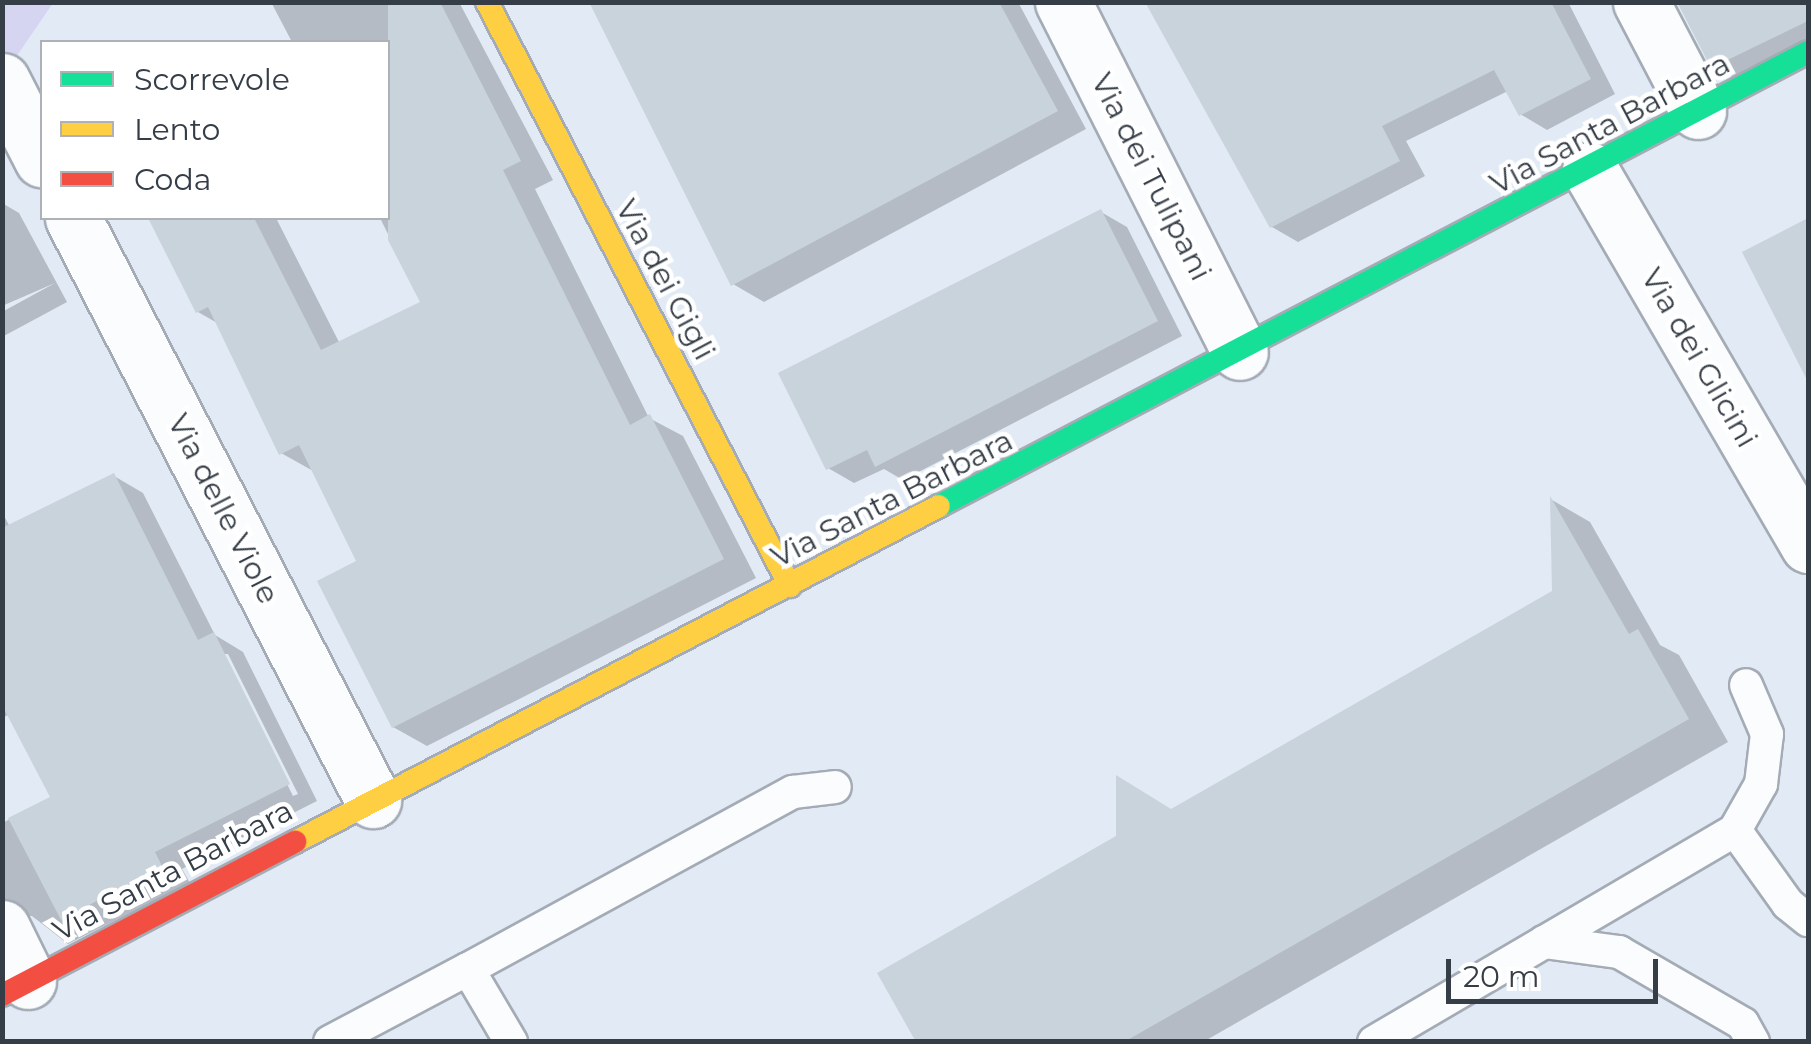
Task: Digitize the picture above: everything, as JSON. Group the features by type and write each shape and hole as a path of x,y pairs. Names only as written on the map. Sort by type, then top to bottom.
{"street":[{"name":"Via dei Gigli","path":"487,2 790,586"},
{"name":"Via dei Tulipani","path":"1063,2 1240,352"},
{"path":"1640,2 1698,111"},
{"name":"Via Santa Barbara","path":"16,988 1590,170 1808,52"},
{"path":"2,82 40,155"},
{"name":"Via dei Glicini","path":"1590,170 1808,546"},
{"name":"Via delle Viole","path":"74,220 373,800"},
{"path":"2,928 16,988"}],"lane":[{"path":"1374,1042 1735,830 1761,784 1767,734 1746,685"},
{"path":"330,1042 792,792 836,787"},
{"path":"1735,830 1788,904 1808,920"},
{"path":"1544,942 1619,952 1743,1024 1754,1042"},
{"path":"468,969 511,1042"}],"shaded area":[{"path":"3,3 53,3 3,76"}],"building":[{"path":"388,2 440,2 521,161 503,170 630,425 650,414 724,559 392,728 317,581 356,561 299,445 279,455 208,307 196,313 149,220 255,220 321,350 420,302 388,240"},
{"path":"589,2 999,2 1058,111 731,286"},
{"path":"1145,2 1551,2 1591,79 1519,116 1494,70 1382,126 1400,161 1270,228"},
{"path":"1677,2 1808,2 1808,21 1711,68"},
{"path":"1101,209 1158,321 875,467 867,450 826,470 778,373"},
{"path":"1808,218 1808,382 1742,252"},
{"path":"114,473 198,640 214,632 290,784 155,852 162,866 61,920 8,818 50,797 2,705 2,528"},
{"path":"1550,496 1629,634 1638,629 1689,719 1124,1042 916,1042 877,973 1116,836 1116,775 1171,809 1552,591"}],"traffic: fast":[{"path":"939,506 1808,52"}],"traffic: slow":[{"path":"487,2 790,586"},
{"path":"295,842 939,506"}],"traffic: jam":[{"path":"2,995 295,842"}]}
